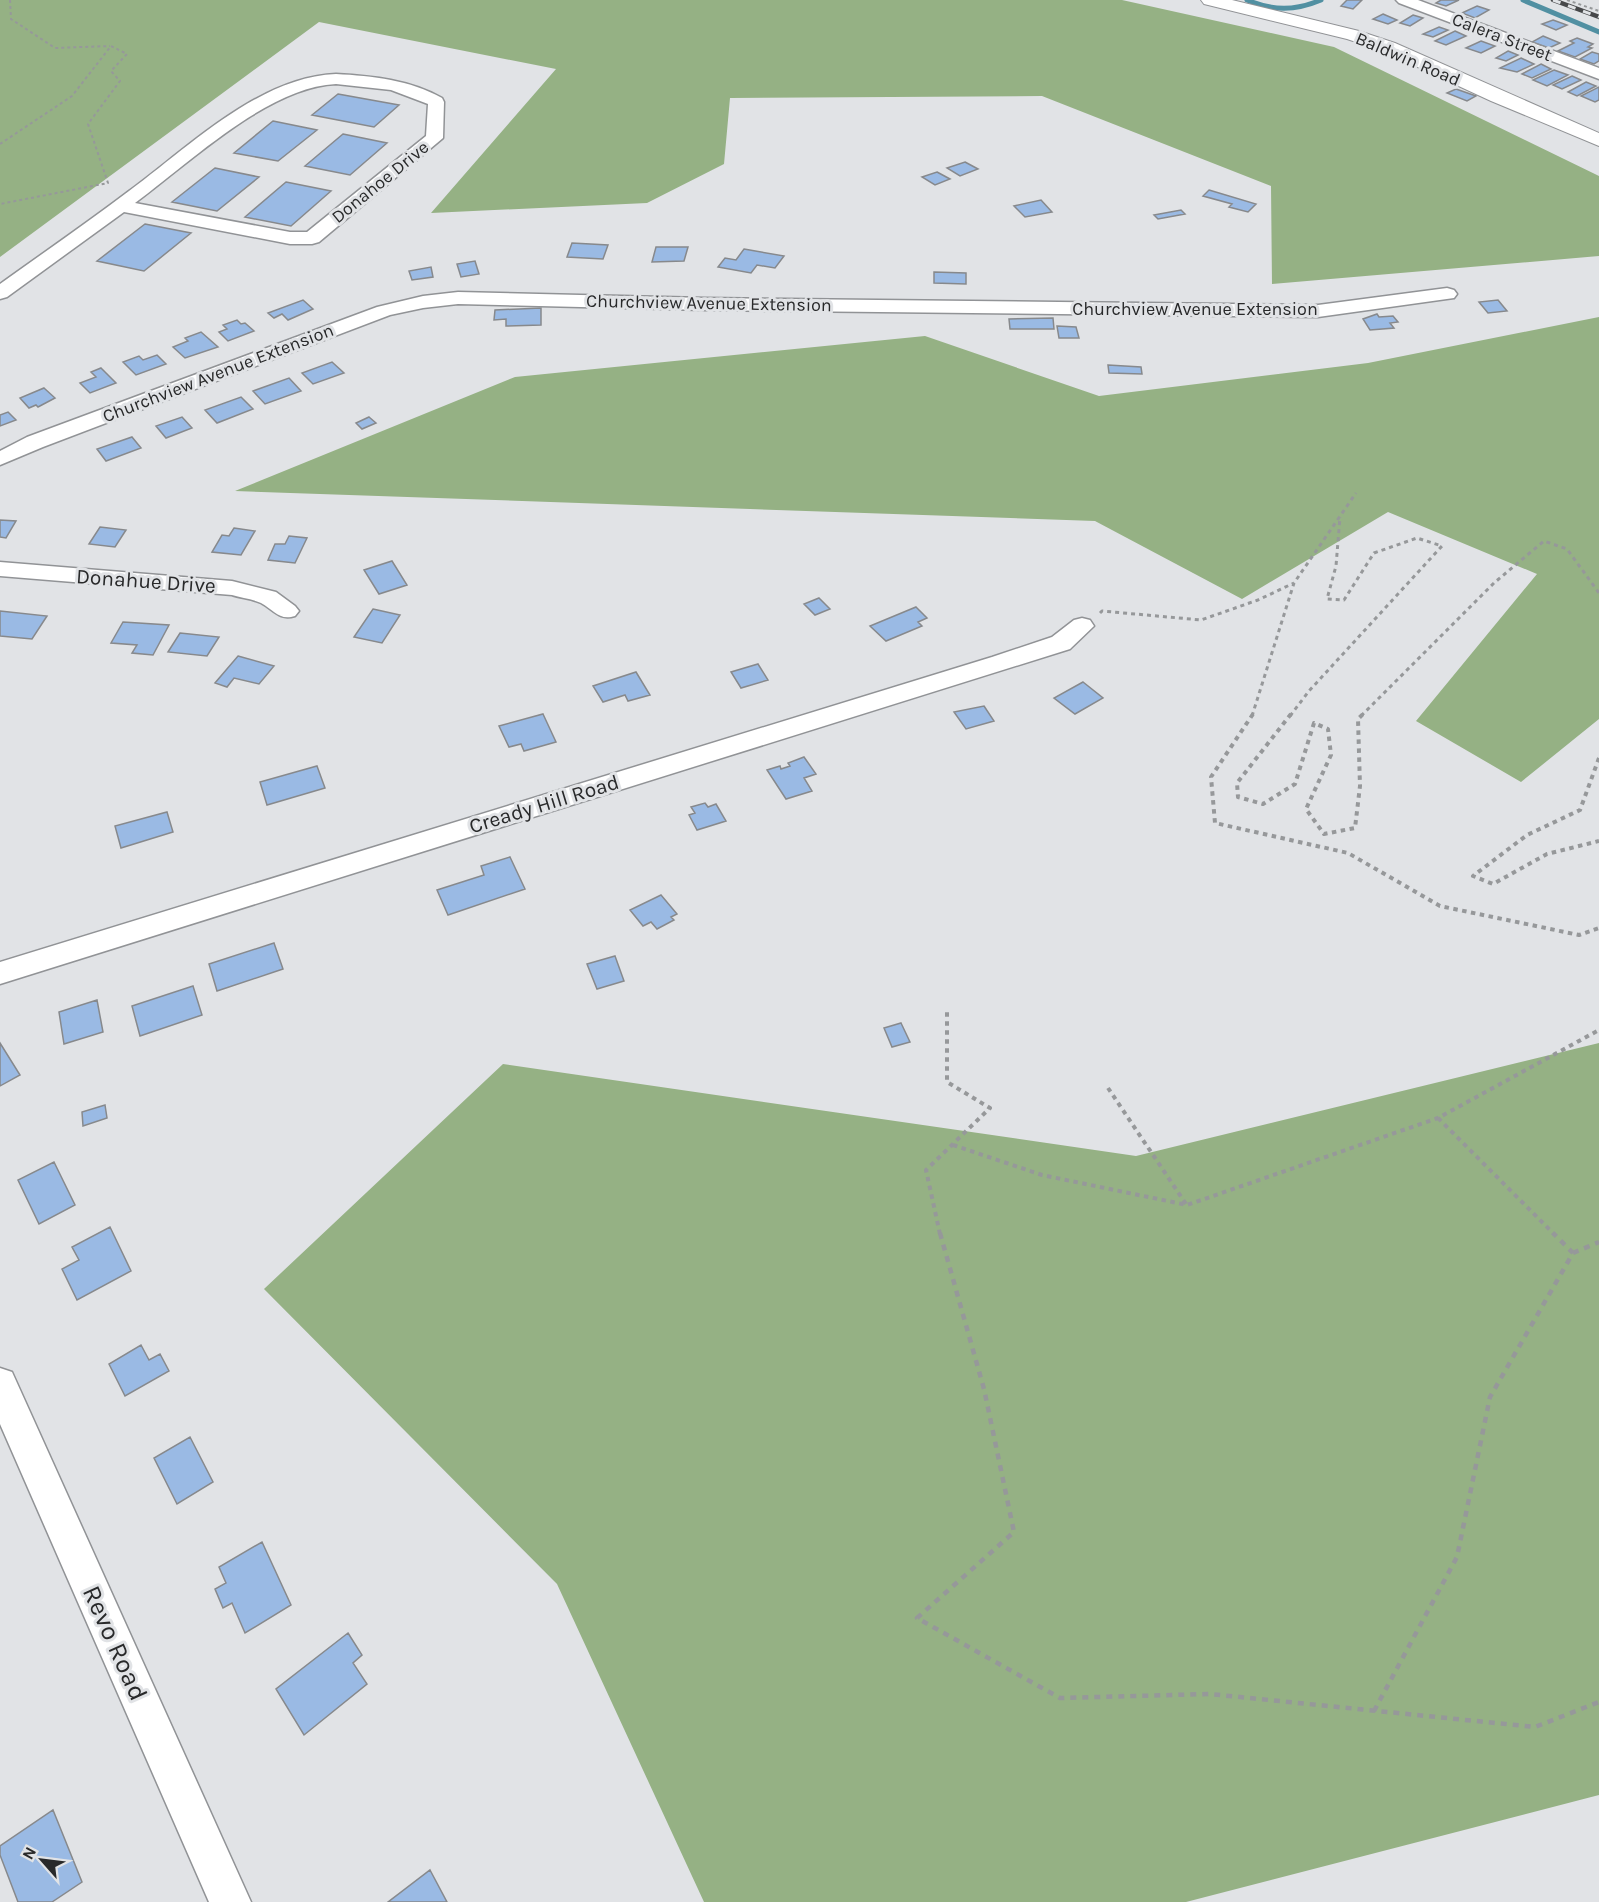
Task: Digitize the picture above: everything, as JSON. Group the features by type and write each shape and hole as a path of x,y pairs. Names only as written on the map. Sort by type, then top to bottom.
{"main road":[{"name":"Baldwin Road","path":"1208,0 1353,35 1389,47 1599,140"}],"street":[{"name":"Calera Street","path":"1404,0 1599,74"},
{"name":"Donahoe Drive","path":"0,293 245,112 308,82 334,77 392,86 427,96 436,102 434,138 312,238 290,238 120,206"},
{"name":"Churchview Avenue Extension","path":"0,459 46,438 384,311 423,302 458,298 705,304 1318,311 1447,294"},
{"name":"Donahue Drive","path":"0,570 232,588 268,597 287,611"},
{"name":"Cready Hill Road","path":"0,973 1041,650 1061,643 1082,626"},
{"name":"Revo Road","path":"0,1384 230,1902"}],"path":[{"path":"0,204 108,183 88,124 120,81 111,71 127,54 111,46 55,48 11,19 10,0"},
{"path":"1567,0 1599,11"},
{"path":"0,144 72,96 111,46"},
{"path":"1356,493 1294,583 1256,708 1248,725 1211,777 1215,823 1348,853 1440,906 1579,935 1599,928"},
{"path":"1340,517 1336,566 1327,599 1344,600 1374,553 1417,538 1442,546 1309,692 1237,783 1238,797 1263,804 1295,784 1314,723 1328,729 1331,755 1306,809 1324,834 1355,828 1360,786 1358,719 1494,583 1544,541 1568,549 1599,593"},
{"path":"1082,626 1102,611 1201,620 1258,600 1294,583"},
{"path":"1599,758 1580,810 1527,835 1473,876 1493,884 1547,854 1599,841"},
{"path":"947,1009 947,1082 990,1108 926,1170 934,1212 984,1389 1014,1532 917,1618 1060,1698 1210,1694 1535,1727 1599,1702"},
{"path":"953,1145 1042,1175 1187,1205 1438,1118 1599,1030"},
{"path":"1108,1088 1187,1205"},
{"path":"1438,1118 1573,1253"},
{"path":"1374,1711 1457,1557 1490,1397 1573,1253 1599,1242"}],"green space":[{"path":"0,0 1122,0 1334,47 1599,176 1599,256 1272,284 1271,186 1042,96 730,98 724,164 647,203 431,213 556,69 319,22 0,257"},
{"path":"1599,317 1599,719 1521,782 1416,721 1537,574 1388,512 1242,599 1095,521 235,491 515,377 925,336 1099,396 1368,363"},
{"path":"1599,1043 1599,1795 1186,1902 704,1902 557,1584 264,1289 503,1064 1136,1156"}],"building":[{"path":"1347,0 1362,0 1353,9 1341,6"},
{"path":"1441,0 1459,0 1446,6 1436,3"},
{"path":"1477,6 1489,10 1475,18 1462,13"},
{"path":"1383,14 1397,20 1388,24 1373,19"},
{"path":"1413,15 1423,18 1410,26 1400,23"},
{"path":"1553,20 1567,25 1556,30 1542,24"},
{"path":"1439,27 1448,30 1433,37 1423,34"},
{"path":"1455,31 1466,36 1446,45 1435,41"},
{"path":"1543,36 1560,43 1549,48 1532,42"},
{"path":"1577,38 1593,44 1588,47 1592,48 1575,57 1558,51 1574,43 1570,41"},
{"path":"1481,41 1495,46 1481,53 1466,48"},
{"path":"1508,51 1518,55 1506,61 1496,58"},
{"path":"1592,52 1599,54 1599,61 1594,64 1580,59"},
{"path":"1521,58 1534,64 1517,72 1500,68"},
{"path":"1541,64 1551,69 1532,78 1522,74"},
{"path":"1554,70 1568,75 1547,86 1533,80"},
{"path":"1572,76 1581,80 1562,89 1553,85"},
{"path":"1586,82 1596,86 1577,96 1568,92"},
{"path":"1599,87 1599,100 1595,102 1581,96"},
{"path":"1456,89 1476,96 1467,101 1447,93"},
{"path":"338,94 399,105 374,127 312,115"},
{"path":"273,121 317,130 278,161 234,153"},
{"path":"343,134 387,143 350,175 305,166"},
{"path":"965,162 978,169 960,176 947,168"},
{"path":"215,168 259,177 217,211 172,202"},
{"path":"937,172 950,179 935,185 922,177"},
{"path":"286,182 331,191 291,226 245,217"},
{"path":"1209,190 1256,204 1248,212 1229,207 1232,204 1203,196"},
{"path":"1041,200 1052,212 1025,217 1014,206"},
{"path":"1181,210 1185,214 1158,219 1154,215"},
{"path":"145,224 191,233 144,271 97,261"},
{"path":"572,243 608,245 603,259 567,257"},
{"path":"656,247 688,247 684,261 652,262"},
{"path":"744,249 784,256 775,268 757,265 751,273 718,267 725,258 736,260"},
{"path":"475,261 479,274 461,277 457,264"},
{"path":"431,267 433,277 412,280 409,271"},
{"path":"934,272 966,273 966,284 934,283"},
{"path":"303,300 313,309 288,320 282,314 274,318 268,313"},
{"path":"1498,300 1507,311 1488,313 1479,302"},
{"path":"541,308 541,325 506,326 506,319 494,320 495,310"},
{"path":"1377,314 1379,317 1393,316 1398,322 1390,323 1394,328 1370,330 1363,319"},
{"path":"1053,318 1054,329 1010,329 1009,319"},
{"path":"237,320 241,324 245,323 254,331 228,341 219,332 227,329 223,325"},
{"path":"1057,326 1076,327 1079,338 1059,338"},
{"path":"201,332 218,347 185,358 173,347 188,341 185,338"},
{"path":"157,355 166,364 136,375 123,362 139,356 143,360"},
{"path":"332,362 344,373 313,384 302,373"},
{"path":"1108,365 1141,367 1142,374 1109,373"},
{"path":"101,368 116,383 90,393 80,383 96,377 91,372"},
{"path":"289,378 301,391 265,404 253,391"},
{"path":"44,388 55,398 38,407 36,405 29,408 20,398"},
{"path":"241,397 253,409 217,423 205,410"},
{"path":"8,412 16,420 0,426 0,415"},
{"path":"182,417 192,428 166,438 156,426"},
{"path":"369,417 376,423 362,429 356,423"},
{"path":"132,437 141,448 106,461 97,449"},
{"path":"0,520 16,521 6,538 0,537"},
{"path":"100,527 126,530 115,547 89,544"},
{"path":"234,528 255,531 241,555 212,552 222,535 229,536"},
{"path":"289,536 307,538 295,563 268,560 275,544 285,544"},
{"path":"392,561 407,585 379,594 364,570"},
{"path":"819,598 830,609 815,615 804,604"},
{"path":"916,607 927,618 918,622 922,626 886,641 870,626"},
{"path":"373,609 400,615 382,643 354,637"},
{"path":"0,611 47,616 32,639 0,636"},
{"path":"123,622 169,625 153,655 132,653 137,645 111,643"},
{"path":"180,633 219,637 207,656 168,652"},
{"path":"238,656 274,666 259,684 234,678 227,687 215,683"},
{"path":"758,664 768,680 741,688 731,672"},
{"path":"636,672 650,695 628,701 625,695 603,702 593,686"},
{"path":"1083,682 1103,698 1075,714 1054,698"},
{"path":"984,706 994,721 966,729 954,712"},
{"path":"543,714 556,742 524,751 521,744 509,747 499,726"},
{"path":"804,757 816,774 804,778 812,791 786,799 767,770 790,766 788,763"},
{"path":"317,766 325,788 267,805 260,782"},
{"path":"705,803 708,807 716,804 726,821 697,830 689,815 695,813 691,807"},
{"path":"167,812 173,832 121,848 115,826"},
{"path":"510,857 525,889 448,915 437,890 484,875 481,866"},
{"path":"661,895 677,914 671,917 674,920 657,929 651,922 643,926 630,910"},
{"path":"274,943 283,969 217,991 209,964"},
{"path":"615,956 624,981 597,989 587,964"},
{"path":"193,986 202,1015 140,1036 132,1006"},
{"path":"97,1000 103,1032 64,1044 59,1012"},
{"path":"901,1023 910,1042 892,1047 884,1028"},
{"path":"0,1043 20,1075 0,1086"},
{"path":"105,1105 107,1118 83,1126 82,1112"},
{"path":"54,1162 75,1205 39,1224 18,1180"},
{"path":"110,1227 131,1271 77,1300 62,1269 79,1260 72,1247"},
{"path":"141,1345 149,1360 160,1354 169,1371 125,1396 109,1364"},
{"path":"190,1437 213,1482 177,1504 154,1458"},
{"path":"262,1542 291,1605 245,1633 232,1603 223,1608 215,1589 226,1583 219,1567"},
{"path":"348,1633 362,1655 353,1663 367,1684 304,1735 276,1689"},
{"path":"53,1810 82,1882 52,1902 18,1902 0,1855 0,1846"},
{"path":"430,1870 447,1902 388,1902"}],"waterway":[{"path":"1247,0 1275,8 1293,8 1321,0"},
{"path":"1523,0 1599,32"}],"railway":[{"path":"1553,0 1599,17"}]}
